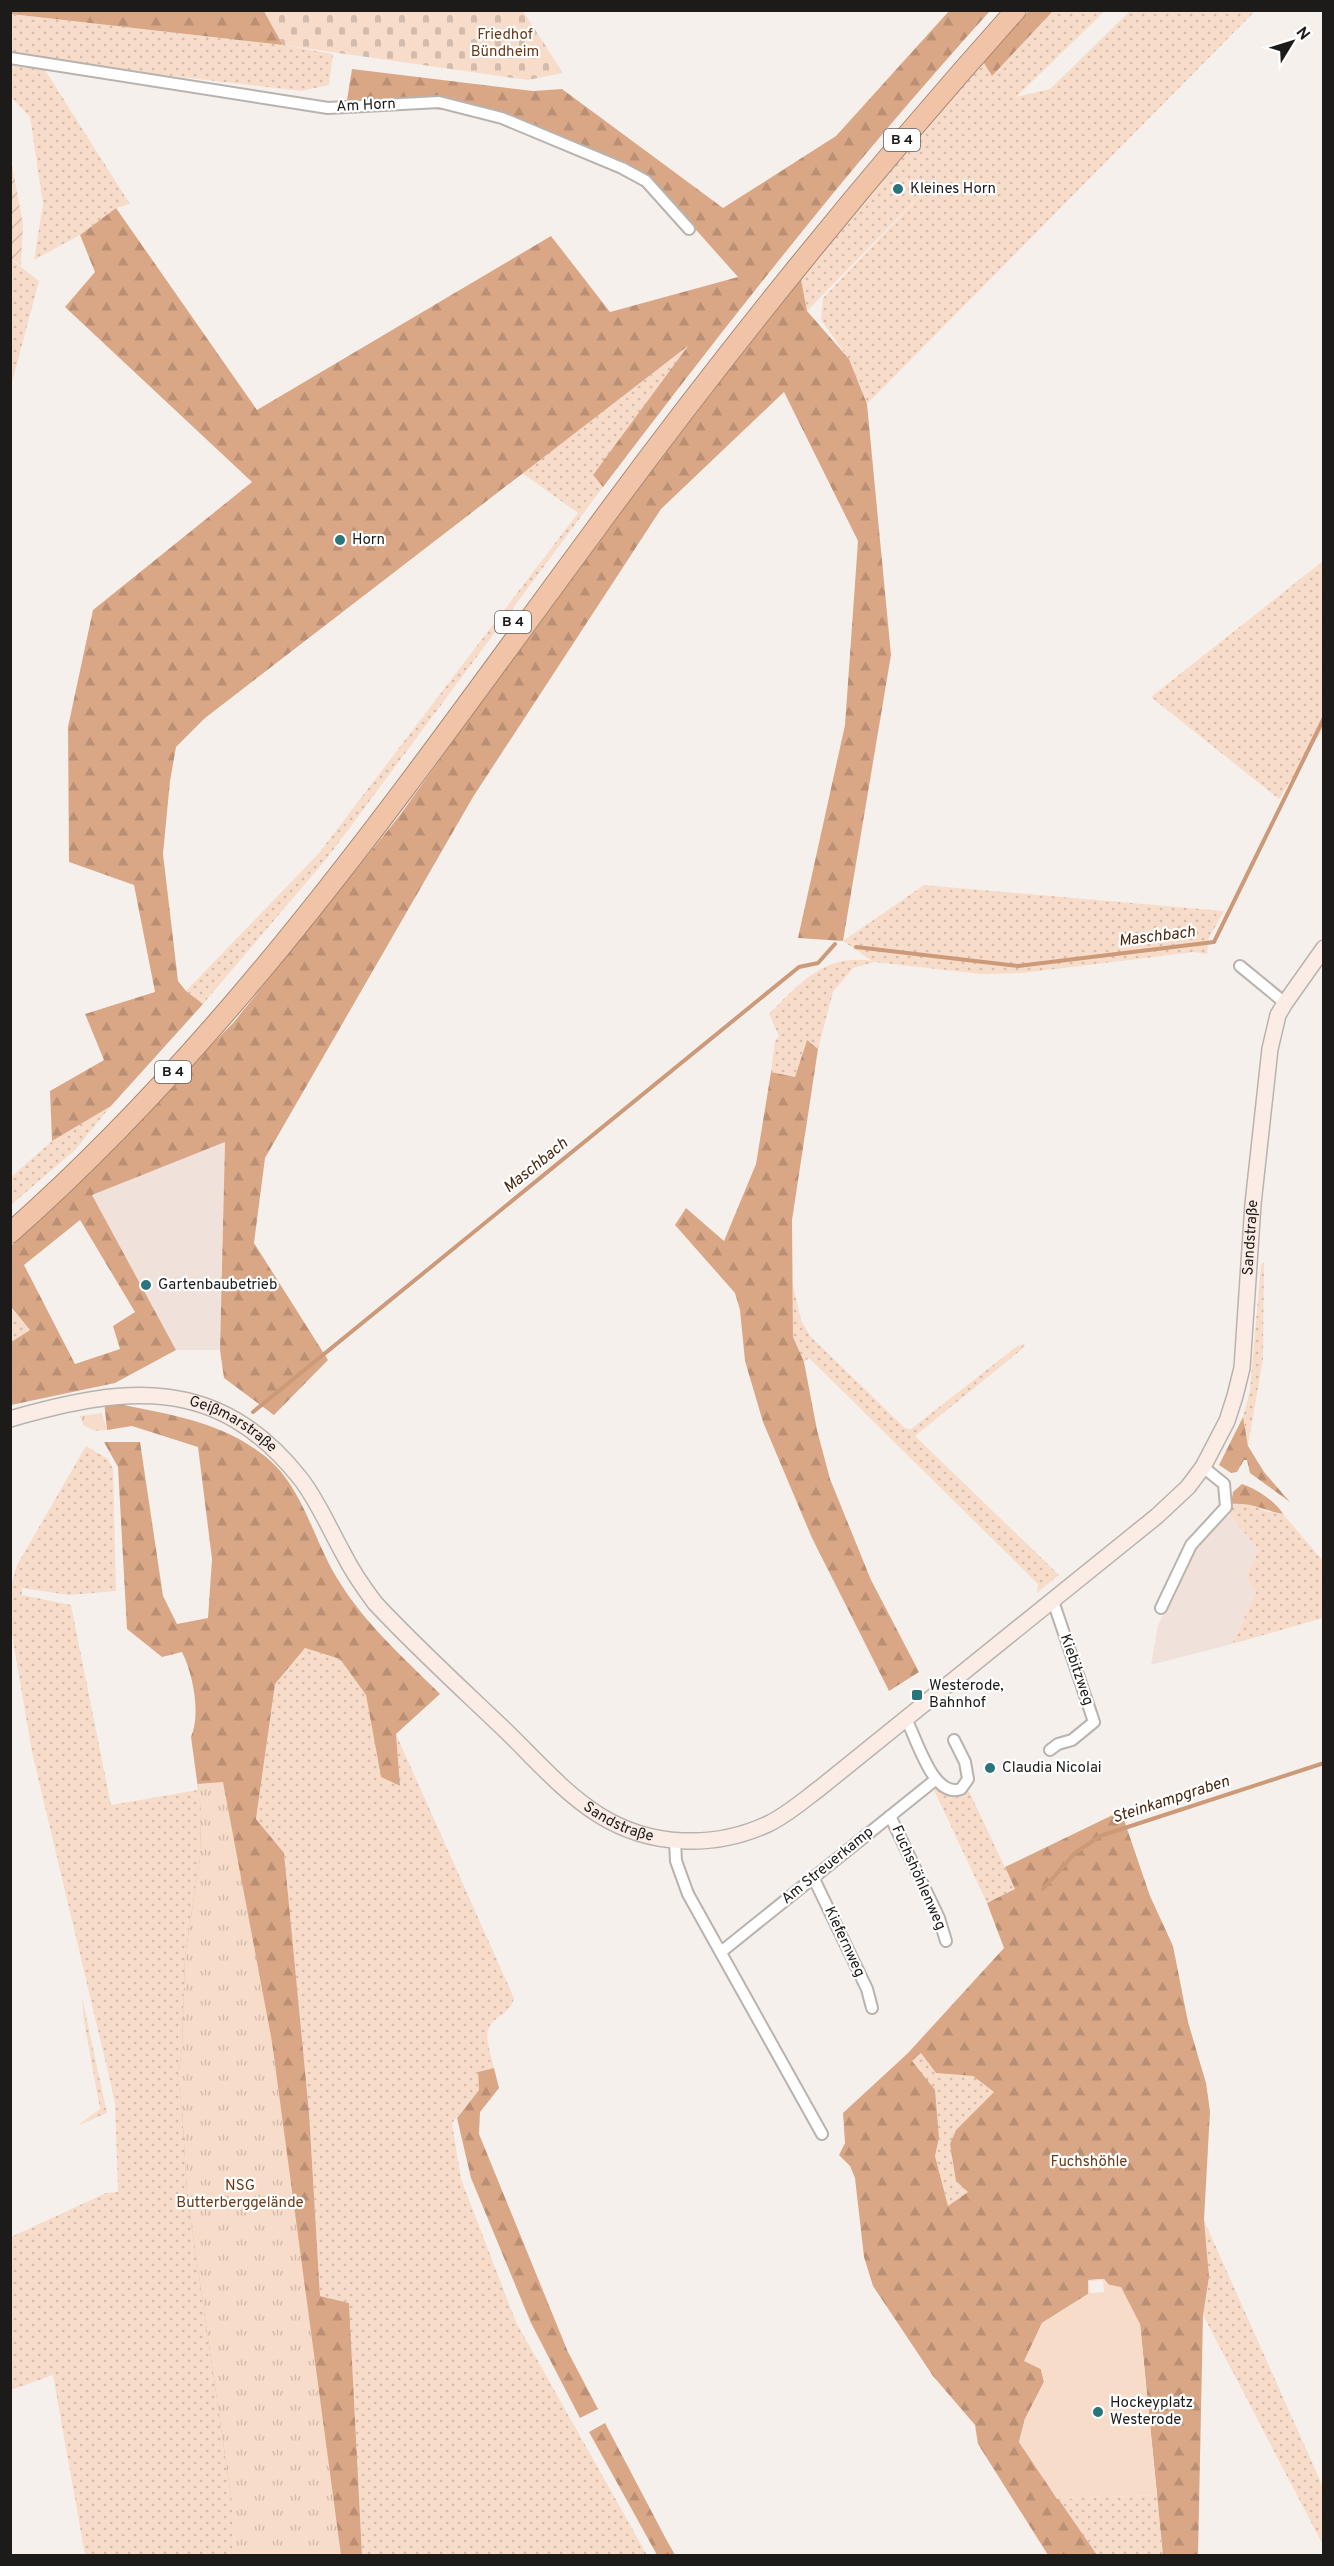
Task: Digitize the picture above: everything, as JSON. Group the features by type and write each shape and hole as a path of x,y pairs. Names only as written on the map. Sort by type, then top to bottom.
{"highway":[{"name":"B 4","path":"10,1217 58,1175 123,1109 186,1040 286,923 891,135 1001,10"},
{"name":"B 4","path":"788,268 1016,10"},
{"name":"B 4","path":"10,1233 109,1140 275,954 374,828 744,324"}],"street":[{"name":"Am Horn","path":"10,58 328,108 439,102 502,118 622,168 646,181 689,229"},
{"name":"Sandstraße","path":"375,1603 582,1803 624,1828 675,1841 724,1838 769,1823 801,1803 1157,1516 1188,1487 1203,1467 1227,1421 1242,1368 1262,1106 1270,1049 1278,1015 1321,956"},
{"path":"1240,966 1285,1003"},
{"name":"Geißmarstraße","path":"10,1419 72,1401 131,1394 178,1399 223,1413 262,1440 301,1479 320,1509 359,1582 375,1603"},
{"path":"1161,1608 1191,1545 1226,1507 1224,1484 1203,1467"},
{"name":"Kiebitzweg","path":"1050,1750 1058,1744 1072,1740 1094,1722 1053,1601"},
{"path":"906,1719 935,1780 944,1789 951,1791 965,1785 968,1770 954,1740"},
{"name":"Am Streuerkamp","path":"721,1952 935,1780"},
{"name":"Fuchshöhlenweg","path":"890,1816 939,1918 946,1941"},
{"path":"675,1841 681,1877 822,2134"},
{"name":"Kiefernweg","path":"813,1877 867,1989 872,2008"}],"shaded area":[{"path":"225,1142 220,1350 176,1350 92,1195"},
{"path":"1230,1515 1259,1550 1246,1576 1256,1593 1232,1644 1151,1665 1158,1625 1201,1540 1210,1529"}],"green space":[{"path":"11,10 264,11 283,45 11,14"},
{"name":"Friedhof Bündheim","path":"264,11 523,11 563,73 528,80 283,45"},
{"name":"Horn","path":"949,11 990,11 889,126 792,244 603,487 593,475 688,346 205,718 176,747 170,781 163,854 178,981 186,991 203,1004 111,1106 52,1141 50,1091 104,1060 85,1014 155,992 134,885 69,862 68,727 93,610 252,482 65,307 95,272 80,235 116,208 257,410 551,236 610,312 738,277 648,176 473,113 347,100 352,69 533,91 562,89 723,208 836,136"},
{"path":"1029,11 1053,11 992,76 982,60"},
{"path":"1053,11 1105,11 1016,97 1050,89 1130,11 1255,11 867,404 849,359 821,320 823,298 941,174 807,311 801,279 982,60 992,76"},
{"path":"10,14 283,45 333,54 329,85 301,91 61,63 11,54"},
{"path":"10,65 45,70 130,204 116,208 80,235 34,260 43,204 30,117 11,97"},
{"path":"11,160 23,224 21,265 11,259"},
{"path":"11,259 39,281 11,386"},
{"path":"801,279 807,311 849,359 867,404 891,655 843,941 798,938 845,725 858,541 784,392 661,509 473,797 265,1158 254,1243 328,1360 274,1415 224,1378 220,1350 225,1142 92,1195 176,1350 115,1383 11,1405 11,1342 30,1330 11,1307 10,1247 234,1022 400,815 636,487","holes":["80,1220 135,1312 113,1326 120,1349 75,1364 24,1265"]},
{"path":"690,345 593,475 603,487 328,857 203,1004 186,991 319,853 578,513 522,473"},
{"path":"1323,561 1323,729 1279,799 1151,697"},
{"path":"924,885 1224,911 1209,938 1207,954 1194,952 1023,973 981,974 874,962 853,968 833,992 818,1049 806,1041 795,1077 771,1072 775,1041 779,1036 769,1014 803,981 827,966 855,960 872,961 843,941"},
{"path":"807,1040 818,1049 792,1220 793,1337 804,1362 817,1430 830,1479 871,1580 919,1672 889,1691 812,1538 763,1422 745,1361 740,1310 735,1293 675,1225 686,1208 724,1241 756,1164 771,1072 795,1077"},
{"path":"111,1106 75,1150 11,1205 11,1177 52,1141"},
{"path":"1264,1263 1263,1359 1248,1445 1243,1417 1250,1390 1261,1265"},
{"path":"793,1285 801,1320 810,1336 905,1428 911,1429 1016,1347 1026,1343 1021,1350 915,1436 1059,1575 1037,1593 1038,1584 809,1358 804,1362 793,1337"},
{"path":"10,1307 30,1330 11,1342 10,1342"},
{"path":"104,1401 188,1419 209,1426 248,1444 266,1457 289,1483 337,1578 359,1610 440,1694 396,1734 400,1786 381,1777 366,1695 340,1659 305,1648 275,1684 256,1819 284,1853 309,2112 320,2296 349,2303 362,2555 232,2555 232,2503 187,2194 178,2079 182,2047 185,1956 200,1858 201,1810 191,1737 195,1717 194,1694 182,1652 162,1657 127,1629 118,1467 104,1442 140,1442 163,1596 177,1624 208,1618 212,1559 198,1447 132,1426 107,1430"},
{"path":"102,1413 107,1430 96,1431 84,1426 80,1416"},
{"path":"1243,1417 1248,1446 1264,1472 1290,1502 1250,1473 1247,1460 1244,1460 1237,1472 1231,1473 1219,1465"},
{"path":"86,1446 108,1459 113,1469 116,1591 69,1595 22,1588 22,1595 71,1605 111,1805 198,1790 201,1810 200,1858 185,1956 182,2047 178,2079 187,2194 232,2503 232,2555 85,2555 53,2375 11,2390 11,2237 106,2193 118,2192 115,2104 32,1752 10,1623 11,1587 17,1565"},
{"path":"1242,1484 1265,1496 1283,1514 1252,1505 1231,1504 1233,1492"},
{"path":"1249,1502 1265,1511 1283,1514 1323,1561 1323,1618 1232,1644 1256,1593 1246,1576 1259,1550 1230,1515 1231,1504"},
{"path":"305,1648 340,1659 366,1695 381,1777 399,1786 396,1734 514,1998 509,2009 490,2025 488,2030 488,2044 494,2068 478,2072 479,2090 452,2123 461,2179 516,2322 647,2555 362,2555 349,2303 320,2296 309,2112 284,1854 256,1819 275,1684"},
{"name":"NSG Butterberggelände","path":"223,1782 272,2042 341,2555 232,2555 232,2503 187,2194 178,2079 182,2047 185,1956 200,1858 201,1810 197,1784"},
{"path":"937,1788 948,1797 961,1796 969,1791 1015,1889 987,1903 934,1790"},
{"name":"Fuchshöhle","path":"1121,1811 1150,1896 1173,1946 1188,2022 1206,2083 1210,2111 1204,2220 1209,2277 1203,2315 1198,2555 1163,2555 1140,2324 1104,2279 1088,2280 1088,2294 1042,2323 1025,2361 1041,2369 1044,2382 1025,2419 1019,2442 1097,2555 1048,2555 978,2444 975,2425 933,2376 873,2286 864,2257 855,2178 850,2166 839,2155 845,2143 843,2113 908,2053 1004,1948 987,1903 1015,1889 1005,1867","holes":["921,2053 936,2073 973,2076 994,2092 956,2130 950,2144 956,2181 968,2192 948,2206 935,2156 939,2138 935,2090 912,2061"]},
{"path":"82,1997 107,2113 77,2126 100,2109 84,2021"},
{"path":"921,2053 936,2073 973,2076 994,2092 956,2130 969,2192 948,2206 935,2156 939,2138 912,2061"},
{"path":"494,2068 499,2088 480,2112 479,2134 568,2352 598,2409 580,2418 531,2323 471,2178 457,2118 479,2090 478,2072"},
{"path":"1204,2220 1323,2487 1323,2545 1203,2315"},
{"name":"Hockeyplatz Westerode","path":"1104,2279 1106,2284 1121,2287 1140,2324 1157,2495 1057,2499 1019,2442 1025,2419 1044,2382 1041,2369 1024,2361 1042,2323 1088,2294 1088,2280","holes":["1103,2280 1104,2292 1090,2293 1089,2281"]},
{"path":"605,2423 675,2555 657,2555 589,2432"},
{"path":"1157,2495 1163,2555 1097,2555 1057,2499"}],"waterway":[{"name":"Maschbach","path":"856,947 1018,966 1214,942 1324,718"},
{"name":"Maschbach","path":"253,1412 799,967 818,963 835,944"},
{"name":"Steinkampgraben","path":"1043,1889 1075,1853 1100,1836 1324,1763"}],"place":[{"name":"Kleines Horn","path":"898,189"},
{"name":"Horn","path":"340,540"},
{"name":"Gartenbaubetrieb","path":"146,1285"},
{"name":"Westerode, Bahnhof","path":"917,1695"},
{"name":"Claudia Nicolai","path":"990,1768"},
{"name":"Hockeyplatz Westerode","path":"1098,2412"}]}
